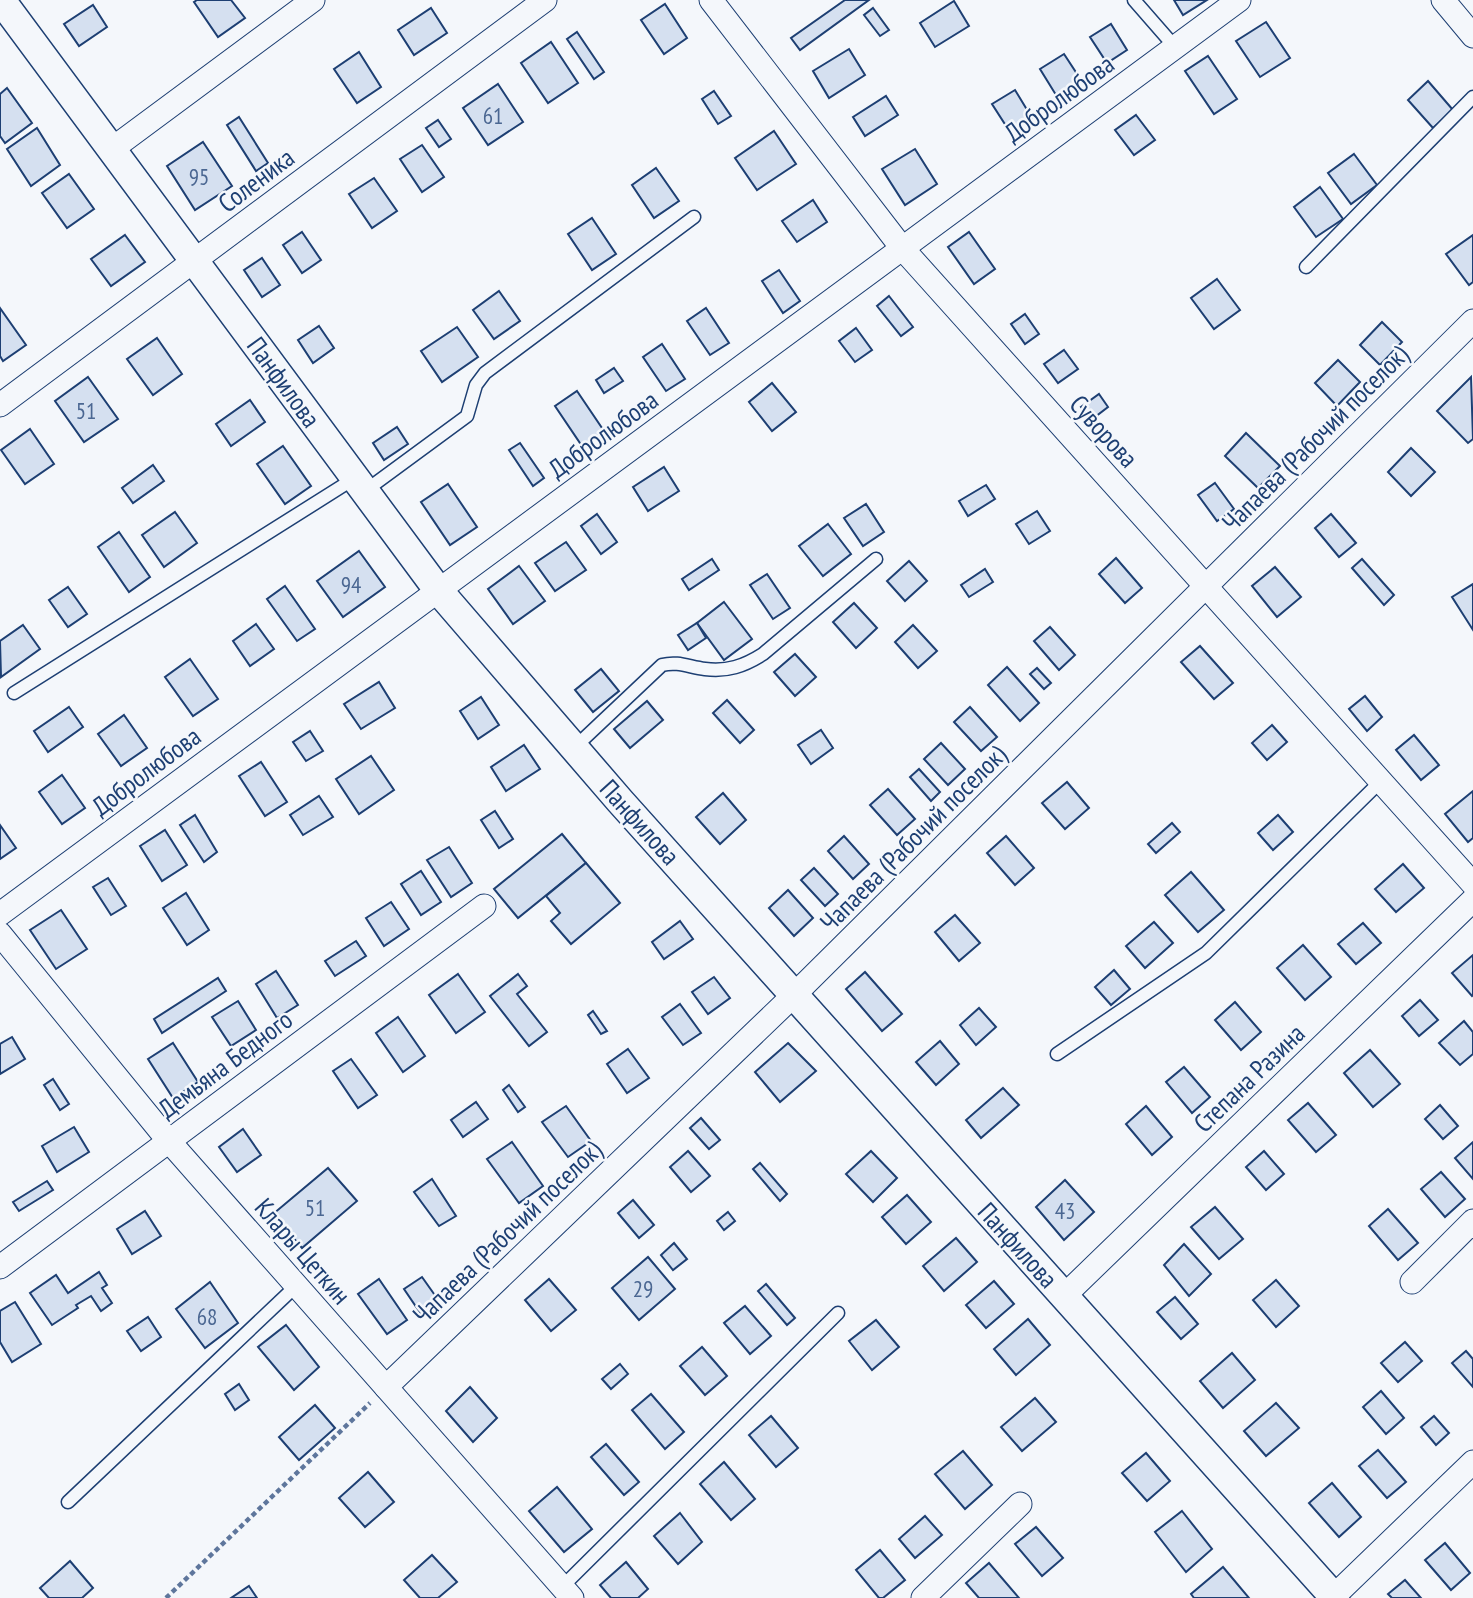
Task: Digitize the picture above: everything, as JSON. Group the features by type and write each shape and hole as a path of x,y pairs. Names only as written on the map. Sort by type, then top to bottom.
{"street":[{"name":"Панфилова","path":"1,0 438,590 574,748 1334,1598"},
{"path":"112,149 313,0"},
{"name":"Соленика","path":"0,405 545,0"},
{"name":"Суворова","path":"711,0 902,248 1473,884"},
{"name":"Добролюбова","path":"0,914 1239,0"},
{"path":"1443,0 1473,36"},
{"name":"Чапаева (Рабочий поселок)","path":"386,1387 794,995 1473,321"},
{"name":"Степана Разина","path":"1064,1296 1473,900"},
{"name":"Демьяна Бедного","path":"0,1267 484,906"},
{"name":"Клары Цеткин","path":"0,934 169,1140 567,1593"},
{"path":"1412,1282 1473,1221"},
{"path":"1334,1598 1473,1462"},
{"path":"923,1598 1020,1504"}],"lane":[{"path":"1134,0 1175,47"},
{"path":"1306,267 1473,97"},
{"path":"14,693 360,485 467,416 476,385 485,373 694,217"},
{"path":"574,748 662,665 674,662 707,669 733,669 748,664 876,559"},
{"path":"1058,1054 1206,953 1381,781"},
{"path":"68,1502 296,1286"},
{"path":"567,1593 838,1313"}],"path":[{"path":"166,1598 386,1387"}],"building":[{"path":"231,0 245,18 218,37 194,2"},
{"path":"845,0 869,0 800,50 791,38"},
{"path":"1174,0 1207,0 1183,15"},
{"path":"954,1 969,26 935,47 920,23"},
{"path":"665,4 687,38 664,54 641,20"},
{"path":"93,5 107,27 79,46 64,24"},
{"path":"431,8 447,33 414,55 398,30"},
{"path":"873,8 889,30 880,36 864,15"},
{"path":"1266,22 1290,58 1260,77 1236,41"},
{"path":"1111,24 1127,50 1107,63 1090,37"},
{"path":"577,32 604,72 594,79 567,39"},
{"path":"551,42 578,83 548,103 521,63"},
{"path":"849,49 865,75 829,98 813,71"},
{"path":"359,52 381,87 357,103 334,69"},
{"path":"1064,54 1081,80 1056,95 1040,69"},
{"path":"1208,56 1237,99 1214,114 1185,71"},
{"path":"1428,81 1453,110 1433,128 1408,100"},
{"path":"498,84 523,122 488,145 463,108"},
{"path":"7,88 32,123 5,143 0,136 0,94"},
{"path":"1015,90 1032,118 1010,132 992,104"},
{"path":"714,91 731,116 718,124 702,99"},
{"path":"886,96 898,115 865,136 853,117"},
{"path":"1136,115 1155,140 1134,155 1115,130"},
{"path":"239,117 268,163 256,171 227,125"},
{"path":"438,120 451,139 439,147 426,128"},
{"path":"37,128 60,165 31,186 7,149"},
{"path":"774,131 796,164 757,190 735,158"},
{"path":"203,142 232,186 195,210 167,166"},
{"path":"422,145 444,177 422,192 400,159"},
{"path":"915,149 937,184 905,205 882,169"},
{"path":"1354,154 1377,185 1351,204 1328,173"},
{"path":"656,168 679,201 654,218 632,185"},
{"path":"69,174 94,209 67,228 42,193"},
{"path":"374,178 397,211 372,228 349,194"},
{"path":"1320,187 1343,219 1316,237 1294,207"},
{"path":"813,200 827,222 797,242 782,221"},
{"path":"592,218 616,254 592,270 568,234"},
{"path":"302,232 321,260 302,273 283,245"},
{"path":"969,232 995,269 974,284 948,247"},
{"path":"125,235 145,262 111,286 91,259"},
{"path":"1473,235 1473,282 1469,285 1446,254"},
{"path":"262,258 280,285 262,297 244,270"},
{"path":"779,270 800,301 783,313 762,281"},
{"path":"1217,279 1240,310 1214,329 1191,298"},
{"path":"499,291 520,321 494,339 473,310"},
{"path":"889,296 913,327 901,336 877,306"},
{"path":"0,308 26,345 3,361 0,356"},
{"path":"706,308 729,343 710,355 687,321"},
{"path":"1025,314 1039,334 1025,344 1011,324"},
{"path":"1382,322 1402,342 1380,365 1360,345"},
{"path":"319,326 334,348 313,363 298,340"},
{"path":"457,327 478,357 442,382 421,351"},
{"path":"856,328 872,350 855,362 839,341"},
{"path":"157,338 182,374 153,395 127,359"},
{"path":"662,344 685,379 666,391 643,357"},
{"path":"1064,350 1078,369 1058,383 1044,364"},
{"path":"1338,360 1360,382 1337,406 1315,383"},
{"path":"614,368 623,381 604,393 596,380"},
{"path":"88,377 118,419 84,442 55,401"},
{"path":"1471,377 1473,439 1468,443 1437,411"},
{"path":"772,383 796,412 772,431 749,402"},
{"path":"577,391 604,431 582,446 555,406"},
{"path":"1099,394 1108,407 1091,420 1081,407"},
{"path":"250,400 265,422 231,446 216,424"},
{"path":"397,427 408,444 384,460 373,443"},
{"path":"30,429 54,464 25,484 1,450"},
{"path":"1246,433 1280,466 1258,488 1225,456"},
{"path":"520,443 544,478 533,486 509,450"},
{"path":"283,446 311,486 285,504 257,464"},
{"path":"1411,448 1435,472 1411,496 1388,472"},
{"path":"153,465 164,481 133,503 122,488"},
{"path":"664,467 679,491 648,511 633,487"},
{"path":"1215,483 1234,509 1217,521 1198,495"},
{"path":"448,484 477,527 450,545 421,502"},
{"path":"986,485 995,499 968,516 959,501"},
{"path":"866,504 884,532 863,546 844,518"},
{"path":"1037,511 1050,531 1029,544 1016,524"},
{"path":"175,512 197,543 164,567 142,535"},
{"path":"597,514 617,542 601,554 581,526"},
{"path":"1331,514 1356,543 1339,557 1315,528"},
{"path":"828,524 851,554 823,576 799,546"},
{"path":"119,532 150,577 129,592 98,547"},
{"path":"566,542 586,570 555,591 535,563"},
{"path":"359,551 385,587 343,617 317,581"},
{"path":"1116,558 1142,588 1125,603 1099,574"},
{"path":"712,559 719,570 689,590 682,579"},
{"path":"1362,559 1394,595 1384,605 1352,568"},
{"path":"909,561 927,581 905,601 887,581"},
{"path":"519,566 545,601 513,624 488,589"},
{"path":"1275,567 1301,597 1277,617 1252,586"},
{"path":"985,569 993,582 969,597 961,585"},
{"path":"767,574 790,608 773,619 750,585"},
{"path":"1473,584 1473,630 1452,597"},
{"path":"285,586 315,629 297,641 267,599"},
{"path":"68,587 87,614 68,627 49,600"},
{"path":"724,602 752,639 724,660 697,623"},
{"path":"854,603 877,628 856,648 833,622"},
{"path":"697,623 706,638 688,650 678,635"},
{"path":"256,624 274,649 250,666 233,641"},
{"path":"23,625 40,649 1,677 0,641"},
{"path":"913,625 937,651 918,668 895,642"},
{"path":"1050,627 1075,655 1059,670 1034,641"},
{"path":"1200,646 1233,683 1214,699 1181,662"},
{"path":"795,654 816,677 795,696 774,672"},
{"path":"190,659 218,699 193,716 165,677"},
{"path":"1007,667 1039,703 1020,721 988,685"},
{"path":"1037,668 1051,683 1044,689 1030,674"},
{"path":"601,669 619,691 593,712 575,690"},
{"path":"379,682 395,708 361,729 344,704"},
{"path":"1365,696 1382,717 1367,731 1349,709"},
{"path":"481,697 499,725 478,739 460,711"},
{"path":"727,700 754,730 740,743 713,713"},
{"path":"647,701 663,720 630,748 614,729"},
{"path":"69,707 83,727 48,752 34,731"},
{"path":"970,707 997,737 981,751 954,722"},
{"path":"124,715 147,748 121,766 98,734"},
{"path":"1272,725 1287,742 1267,760 1252,743"},
{"path":"821,730 833,748 811,764 798,745"},
{"path":"310,731 323,751 306,761 293,742"},
{"path":"1414,735 1439,765 1421,780 1396,750"},
{"path":"941,743 965,769 948,785 924,759"},
{"path":"524,745 540,769 506,791 491,767"},
{"path":"371,756 394,790 359,814 336,779"},
{"path":"261,762 287,802 265,816 239,776"},
{"path":"919,769 940,792 931,801 910,777"},
{"path":"62,775 85,808 62,824 39,792"},
{"path":"1067,782 1089,808 1065,829 1042,803"},
{"path":"888,789 915,819 897,835 870,805"},
{"path":"1473,791 1473,838 1468,842 1445,814"},
{"path":"723,793 746,820 720,844 696,817"},
{"path":"319,796 333,817 303,835 290,815"},
{"path":"495,811 513,839 499,848 481,820"},
{"path":"195,815 217,852 204,862 180,825"},
{"path":"1278,815 1293,832 1273,850 1258,833"},
{"path":"1172,823 1180,832 1156,853 1148,844"},
{"path":"0,825 16,848 0,859"},
{"path":"165,830 187,865 162,881 140,846"},
{"path":"562,834 586,863 518,918 494,889"},
{"path":"844,836 869,864 853,879 828,851"},
{"path":"1006,836 1034,868 1015,885 987,853"},
{"path":"449,847 472,883 451,897 427,860"},
{"path":"586,863 620,903 571,944 551,921 560,913 546,896"},
{"path":"1403,864 1424,888 1396,912 1375,889"},
{"path":"814,868 838,894 825,906 801,880"},
{"path":"421,871 441,902 421,915 401,884"},
{"path":"1191,872 1224,910 1198,932 1165,895"},
{"path":"108,878 126,906 111,915 93,887"},
{"path":"788,890 813,918 794,936 769,908"},
{"path":"186,893 209,930 187,945 163,908"},
{"path":"391,902 409,929 384,946 366,918"},
{"path":"61,910 87,949 56,969 30,930"},
{"path":"955,915 980,943 959,961 935,932"},
{"path":"680,921 693,939 664,959 652,942"},
{"path":"1154,922 1173,943 1145,968 1126,946"},
{"path":"1363,923 1381,943 1356,964 1338,944"},
{"path":"356,941 366,956 335,976 325,961"},
{"path":"1303,945 1331,977 1305,1000 1277,968"},
{"path":"1473,955 1473,995 1472,996 1452,973"},
{"path":"1114,970 1130,989 1111,1005 1095,987"},
{"path":"276,971 298,1005 277,1018 256,984"},
{"path":"865,972 902,1014 882,1031 846,989"},
{"path":"458,974 485,1012 456,1033 429,995"},
{"path":"518,974 527,986 517,994 547,1032 529,1046 490,996"},
{"path":"714,977 730,998 708,1014 692,992"},
{"path":"218,978 226,991 162,1033 154,1019"},
{"path":"1420,1000 1438,1020 1419,1036 1402,1016"},
{"path":"238,1001 256,1030 231,1046 212,1017"},
{"path":"1235,1002 1261,1032 1241,1050 1215,1020"},
{"path":"680,1004 701,1033 683,1045 662,1017"},
{"path":"979,1008 996,1027 976,1045 960,1025"},
{"path":"593,1011 607,1031 601,1034 588,1015"},
{"path":"398,1017 425,1056 403,1072 376,1033"},
{"path":"1464,1021 1473,1032 1473,1054 1460,1065 1439,1043"},
{"path":"12,1037 25,1059 0,1074 0,1044"},
{"path":"940,1041 959,1064 936,1085 916,1062"},
{"path":"173,1043 198,1082 173,1098 148,1059"},
{"path":"788,1043 816,1071 780,1102 755,1072"},
{"path":"628,1049 649,1078 627,1093 607,1064"},
{"path":"1370,1050 1400,1084 1373,1107 1344,1073"},
{"path":"351,1059 377,1095 358,1108 333,1071"},
{"path":"1184,1067 1210,1097 1192,1113 1166,1082"},
{"path":"53,1079 69,1104 60,1110 44,1085"},
{"path":"509,1085 525,1107 518,1112 503,1090"},
{"path":"1003,1088 1019,1105 981,1138 966,1120"},
{"path":"476,1102 488,1119 463,1137 451,1120"},
{"path":"1308,1103 1336,1135 1316,1152 1288,1120"},
{"path":"1440,1105 1458,1126 1443,1139 1425,1119"},
{"path":"566,1106 591,1141 568,1157 542,1122"},
{"path":"1146,1106 1172,1137 1152,1155 1126,1124"},
{"path":"701,1118 720,1140 709,1149 690,1128"},
{"path":"74,1127 89,1152 57,1172 42,1146"},
{"path":"243,1129 261,1155 237,1172 219,1147"},
{"path":"512,1142 543,1186 519,1203 487,1159"},
{"path":"1473,1142 1473,1179 1455,1158"},
{"path":"688,1151 710,1176 691,1192 670,1167"},
{"path":"871,1151 897,1178 873,1202 846,1174"},
{"path":"1264,1151 1284,1174 1266,1190 1246,1167"},
{"path":"760,1163 787,1194 780,1201 753,1169"},
{"path":"328,1168 357,1201 302,1248 273,1214"},
{"path":"1441,1172 1465,1199 1445,1217 1421,1189"},
{"path":"432,1179 456,1216 439,1226 414,1192"},
{"path":"1065,1180 1094,1212 1064,1240 1036,1207"},
{"path":"47,1181 53,1190 19,1211 13,1202"},
{"path":"907,1195 931,1222 906,1244 882,1217"},
{"path":"633,1200 654,1225 639,1238 618,1213"},
{"path":"1215,1207 1243,1239 1219,1259 1191,1227"},
{"path":"1388,1209 1418,1243 1398,1260 1369,1226"},
{"path":"145,1211 161,1236 132,1254 117,1229"},
{"path":"728,1212 735,1221 724,1230 717,1221"},
{"path":"956,1238 977,1262 944,1291 923,1266"},
{"path":"674,1243 687,1259 673,1270 661,1255"},
{"path":"1184,1244 1211,1274 1189,1296 1164,1265"},
{"path":"648,1257 675,1289 639,1320 612,1288"},
{"path":"99,1272 107,1285 102,1288 112,1303 101,1311 91,1296 52,1325 30,1293 56,1275 68,1293"},
{"path":"422,1277 439,1301 421,1314 404,1289"},
{"path":"379,1279 407,1320 387,1334 358,1294"},
{"path":"549,1279 576,1310 551,1331 525,1300"},
{"path":"1276,1280 1299,1306 1276,1327 1253,1300"},
{"path":"994,1281 1014,1304 986,1328 966,1305"},
{"path":"210,1282 238,1323 205,1348 176,1309"},
{"path":"766,1284 795,1318 787,1325 758,1291"},
{"path":"1175,1297 1198,1324 1181,1339 1157,1312"},
{"path":"15,1302 41,1344 12,1362 0,1342 0,1311"},
{"path":"745,1306 771,1336 750,1354 724,1323"},
{"path":"148,1317 161,1337 141,1351 127,1331"},
{"path":"1028,1319 1050,1345 1016,1375 994,1349"},
{"path":"876,1320 899,1347 872,1370 849,1341"},
{"path":"286,1325 319,1367 294,1390 258,1347"},
{"path":"1405,1342 1422,1361 1398,1382 1381,1363"},
{"path":"702,1347 727,1376 705,1395 680,1366"},
{"path":"1466,1351 1473,1359 1473,1387 1452,1363"},
{"path":"1232,1353 1255,1380 1223,1408 1200,1381"},
{"path":"620,1364 628,1374 611,1389 602,1379"},
{"path":"239,1384 249,1400 235,1410 225,1394"},
{"path":"470,1387 497,1418 473,1442 446,1411"},
{"path":"1381,1391 1404,1418 1386,1434 1363,1407"},
{"path":"651,1394 684,1432 665,1449 632,1410"},
{"path":"1035,1398 1056,1422 1022,1451 1001,1427"},
{"path":"1276,1403 1299,1428 1266,1456 1244,1431"},
{"path":"315,1405 335,1428 299,1460 279,1437"},
{"path":"771,1416 798,1448 776,1467 749,1435"},
{"path":"1434,1416 1449,1433 1436,1445 1421,1427"},
{"path":"606,1444 639,1482 624,1495 591,1457"},
{"path":"1378,1450 1406,1482 1387,1498 1359,1466"},
{"path":"963,1451 992,1485 965,1509 935,1474"},
{"path":"1146,1453 1170,1481 1147,1501 1122,1473"},
{"path":"724,1462 755,1499 731,1520 700,1484"},
{"path":"368,1472 394,1502 365,1527 339,1498"},
{"path":"1332,1483 1361,1517 1339,1537 1309,1503"},
{"path":"557,1487 592,1529 564,1552 529,1511"},
{"path":"1182,1511 1212,1549 1186,1572 1155,1532"},
{"path":"680,1513 702,1542 678,1564 654,1536"},
{"path":"925,1516 942,1535 915,1558 899,1539"},
{"path":"1036,1527 1063,1558 1042,1576 1015,1544"},
{"path":"1445,1543 1470,1573 1451,1590 1425,1560"},
{"path":"880,1550 905,1580 883,1598 879,1598 856,1570"},
{"path":"432,1555 457,1582 438,1598 420,1598 404,1580"},
{"path":"70,1561 93,1588 82,1598 49,1598 40,1588"},
{"path":"626,1562 648,1589 638,1598 611,1598 600,1585"},
{"path":"989,1563 1019,1598 979,1598 966,1583"},
{"path":"1223,1567 1249,1598 1194,1598 1191,1594"},
{"path":"1405,1580 1421,1598 1392,1598 1388,1594"},
{"path":"249,1586 257,1598 231,1598"}]}
